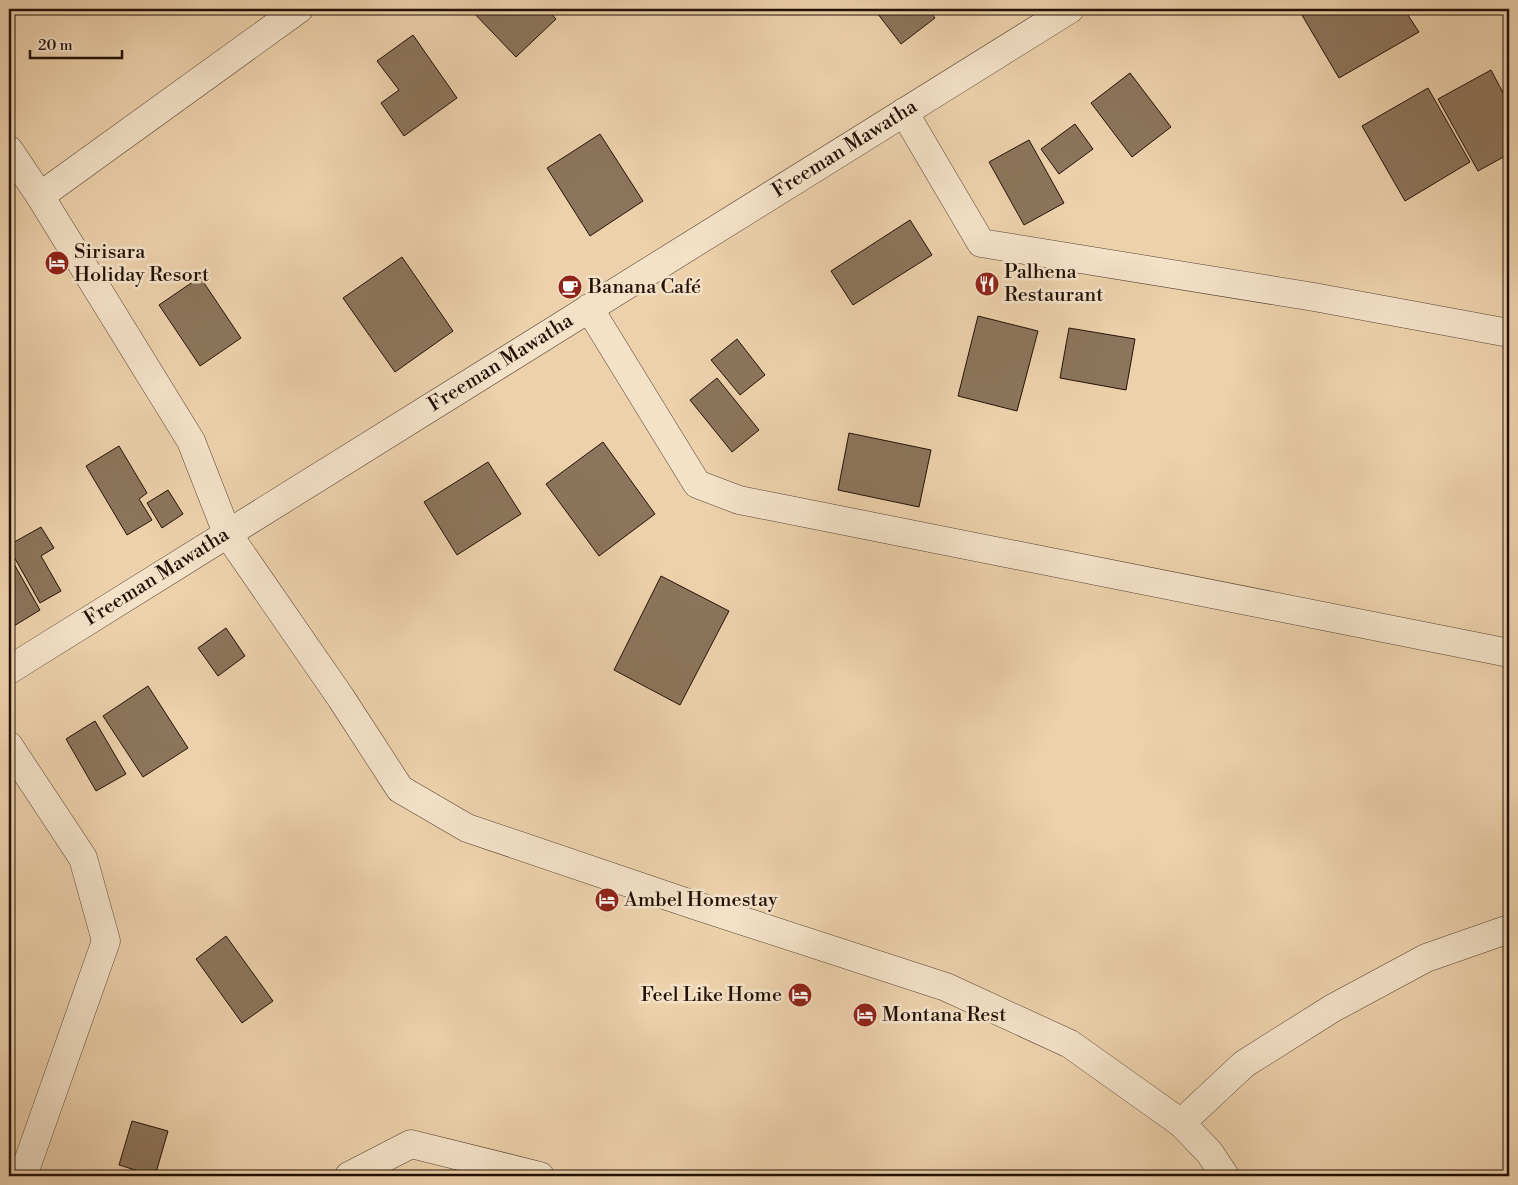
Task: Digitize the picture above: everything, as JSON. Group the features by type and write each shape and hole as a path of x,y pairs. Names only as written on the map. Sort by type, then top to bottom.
{"street":[{"path":"40,196 298,9"},
{"name":"Freeman Mawatha","path":"9,670 1070,9"},
{"path":"904,112 982,243 1314,297 1509,333"},
{"path":"9,150 40,196 191,441 227,533 341,698 400,789 467,828 694,906 946,987 1070,1044 1181,1123 1209,1152 1225,1176"},
{"path":"589,308 697,484 739,500 1509,653"},
{"path":"9,746 83,858 106,941 23,1176"},
{"path":"1181,1123 1244,1064 1333,1008 1426,958 1509,929"},
{"path":"349,1176 411,1144 540,1176"}],"building":[{"path":"470,9 547,9 556,19 516,57"},
{"path":"874,9 928,9 935,18 901,44"},
{"path":"1404,9 1419,32 1339,78 1299,10"},
{"path":"413,35 457,98 404,136 381,103 399,90 377,61"},
{"path":"1491,70 1509,104 1509,154 1478,171 1438,99"},
{"path":"1130,73 1171,127 1132,157 1091,103"},
{"path":"1428,88 1470,162 1405,201 1362,126"},
{"path":"1075,124 1093,149 1059,174 1041,149"},
{"path":"600,134 643,201 590,236 547,168"},
{"path":"1029,140 1064,203 1024,225 989,162"},
{"path":"910,220 932,255 853,305 831,271"},
{"path":"402,257 453,331 395,372 343,298"},
{"path":"200,277 241,338 200,366 159,305"},
{"path":"978,316 1038,331 1017,411 958,396"},
{"path":"1069,328 1135,339 1126,390 1060,378"},
{"path":"737,339 765,375 740,395 711,360"},
{"path":"717,378 759,430 732,452 690,400"},
{"path":"849,433 931,450 919,507 838,490"},
{"path":"603,442 655,514 599,556 546,484"},
{"path":"119,446 147,493 139,499 152,520 127,535 86,466"},
{"path":"488,462 521,514 457,555 424,502"},
{"path":"168,490 183,514 162,528 147,503"},
{"path":"41,527 54,548 41,556 61,591 40,603 9,545"},
{"path":"9,555 40,610 9,629"},
{"path":"661,576 729,611 680,705 614,670"},
{"path":"226,628 245,656 218,676 198,648"},
{"path":"148,686 188,748 143,777 103,716"},
{"path":"95,721 126,774 96,791 66,739"},
{"path":"226,936 273,1001 242,1023 196,959"},
{"path":"132,1121 168,1131 155,1176 119,1165"}],"place":[{"name":"Sirisara Holiday Resort","path":"57,263"},
{"name":"Palhena Restaurant","path":"987,284"},
{"name":"Banana Café","path":"570,287"},
{"name":"Ambel Homestay","path":"607,900"},
{"name":"Feel Like Home","path":"800,995"},
{"name":"Montana Rest","path":"865,1015"}]}
